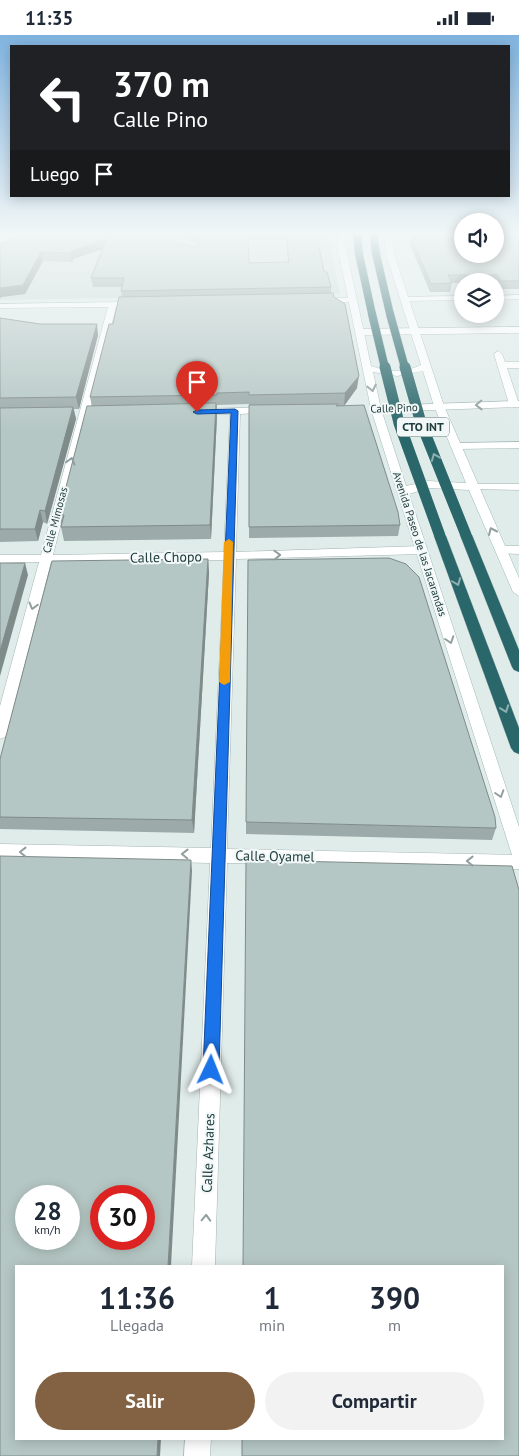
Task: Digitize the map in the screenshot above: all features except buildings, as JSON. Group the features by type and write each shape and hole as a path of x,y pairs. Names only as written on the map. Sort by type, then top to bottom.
{"highway":[{"name":"CTO INT","path":"368,297 400,423 519,748"},
{"name":"CTO INT","path":"386,297 421,423 519,667"}],"street":[{"path":"405,299 454,298"},
{"name":"CTO INT","path":"405,299 439,405 519,592"},
{"path":"304,301 353,300"},
{"name":"Avenida Paseo de las Jacarandas","path":"353,300 367,367 371,409 403,493 519,853"},
{"path":"0,303 125,304"},
{"path":"0,308 125,304"},
{"name":"Calle Mimosas","path":"0,733 83,414 125,304"},
{"path":"360,332 519,330"},
{"path":"498,354 517,404"},
{"path":"501,365 519,365"},
{"path":"367,367 382,372 399,374 426,366"},
{"name":"Calle Pino","path":"371,409 439,405 517,404"},
{"path":"187,412 282,410"},
{"name":"Calle Azhares","path":"204,1265 228,556 235,411"},
{"path":"455,446 519,445"},
{"path":"403,493 410,488 435,484 473,487 519,487"},
{"name":"Calle Chopo","path":"0,559 228,556 422,550"},
{"path":"501,550 519,550"},
{"name":"Calle Oyamel","path":"0,851 519,862"},
{"path":"197,1456 198,1440"}],"shaded area":[{"path":"0,297 152,297 0,300"}],"slow traffic":[{"path":"224,682 229,542"}],"route":[{"path":"197,412 235,411 228,556 211,1070"}]}
